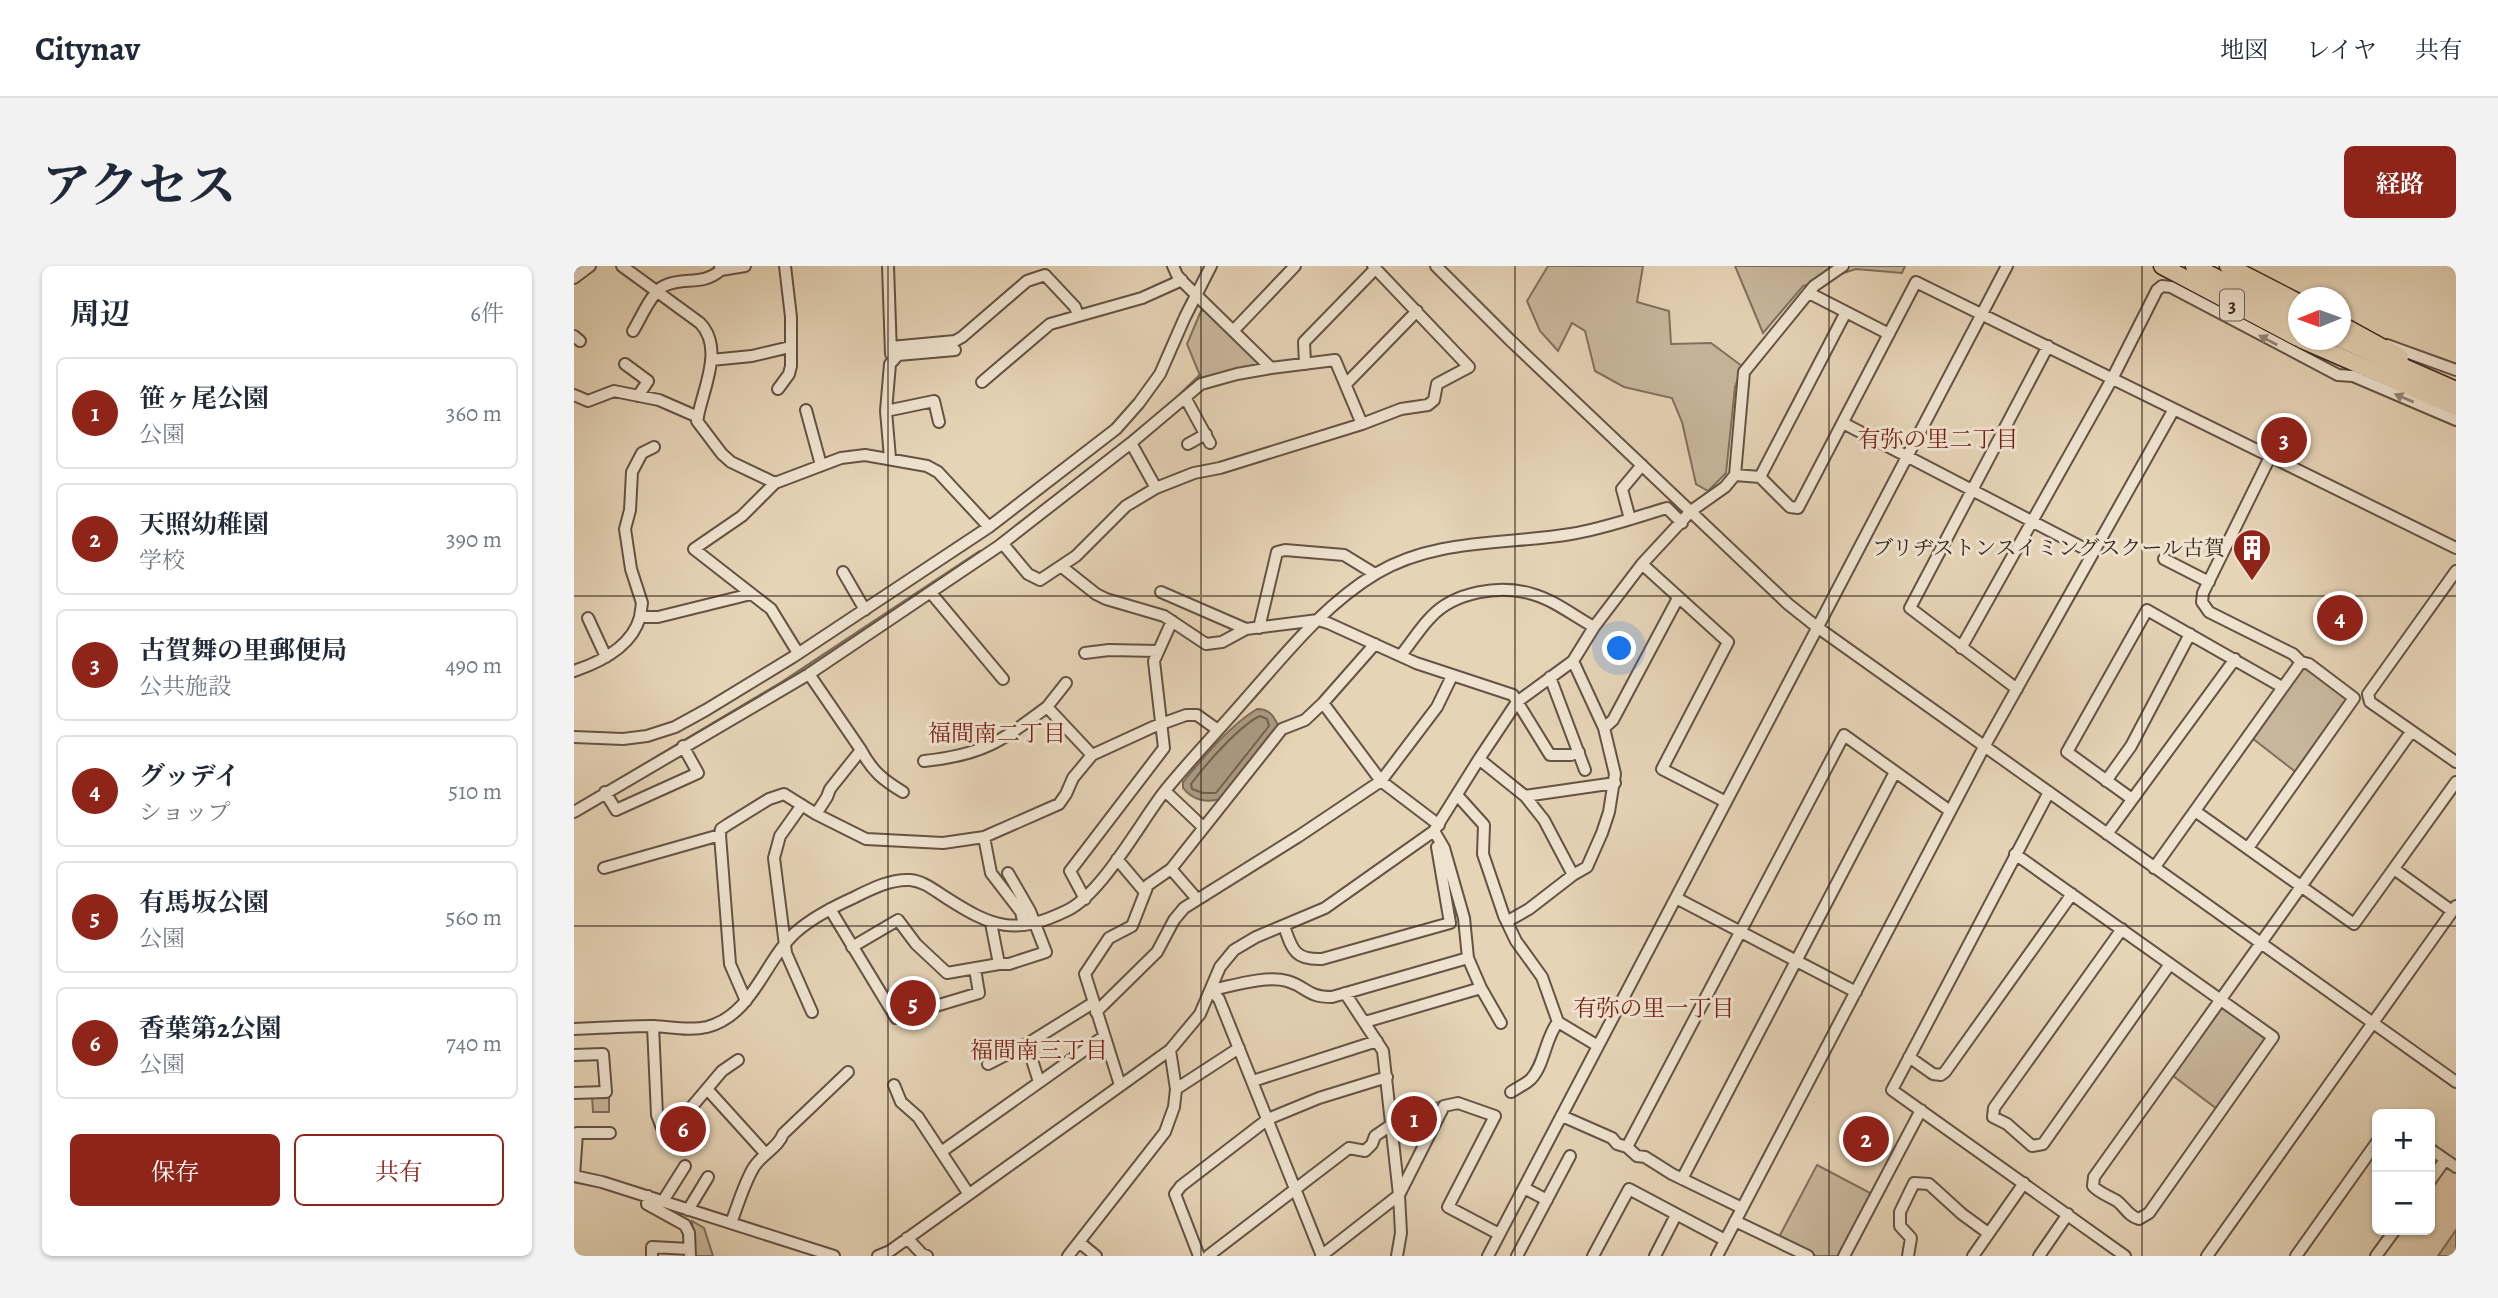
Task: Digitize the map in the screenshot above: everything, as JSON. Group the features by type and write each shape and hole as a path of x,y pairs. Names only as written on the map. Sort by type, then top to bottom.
{"highway":[{"name":"3","path":"2162,266 2288,333"},
{"name":"3","path":"2194,266 2288,315"},
{"path":"2228,266 2288,297"},
{"path":"2351,330 2404,359 2419,375"},
{"path":"2351,344 2456,390"},
{"path":"2323,350 2353,376"},
{"name":"3","path":"2324,350 2456,407"}],"street":[{"path":"574,278 590,266"},
{"path":"622,266 708,331 712,353 697,421 731,461 775,483"},
{"path":"633,331 656,292 664,286 700,282 713,277 721,268 745,266"},
{"path":"778,389 789,374 791,317 785,266"},
{"path":"888,266 891,347 886,411 890,458"},
{"path":"1173,266 1182,280 1272,368"},
{"path":"574,737 623,739 647,736 675,727 865,610 894,596 989,527 1116,429 1150,390 1212,266"},
{"path":"1234,330 1295,266"},
{"path":"1436,266 1510,341 1788,604 1984,747 2456,1082"},
{"path":"878,1256 890,1251 1170,1050 1200,1014 1220,967 1234,950 1256,937 1325,908 1437,828 1517,702 1573,661 1594,627 1642,564 1691,511 1726,487 1735,475 1744,372 1814,286 1843,266"},
{"path":"1488,1256 2007,266"},
{"path":"1003,544 1035,579 1045,578 1062,567 1126,506 1156,488 1195,473 1220,468 1362,424 1401,409 1428,405 1434,400 1437,384 1469,367 1375,267 1304,342 1305,364"},
{"path":"891,347 955,341 1027,281 1040,275 1045,275 1075,307 1078,315"},
{"path":"982,382 1050,324 1142,298 1182,280"},
{"path":"1735,475 1760,477 1790,507 1798,508 1916,282 2456,548"},
{"path":"1961,648 2112,379 2157,290 2162,286 2171,287 2338,375 2353,376 2456,420"},
{"path":"1808,293 1889,334"},
{"path":"1346,384 1417,312"},
{"path":"1760,477 1846,312"},
{"path":"2376,342 2399,347 2456,370"},
{"path":"2017,689 1910,608 2048,346"},
{"path":"711,360 752,356 790,347"},
{"path":"890,364 898,355 955,350"},
{"path":"574,812 809,674 1003,544 1186,399 1201,384 1237,374 1335,360 1362,424"},
{"path":"625,364 648,381 638,396"},
{"path":"574,395 588,401 614,391 659,400 698,417"},
{"path":"1186,399 1208,439 1188,444"},
{"path":"886,411 933,401 939,422"},
{"path":"1717,1256 1984,747 2174,409"},
{"path":"806,410 821,465"},
{"path":"1843,423 2093,553"},
{"path":"1131,443 1156,488"},
{"path":"574,671 596,664 636,631 642,603 631,569 625,528 630,510 632,472 642,453 653,447"},
{"path":"798,653 771,609 694,549 742,516 775,483 841,458 865,455 890,458 927,466 938,472 989,527"},
{"path":"2248,848 2354,698 2309,664 2301,663 2293,654 2209,612 2202,602 2209,582 2270,457"},
{"path":"1630,519 1622,489 1642,465"},
{"path":"574,1029 653,1026 705,1028 721,1021 746,1001 796,933 830,909 886,883 910,880 922,883 975,916 1009,927 1029,924 1072,908 1085,899 1117,859 1165,791 1329,607 1375,574 1405,558 1445,548 1574,534 1667,508 1682,523"},
{"path":"1259,628 1277,552 1285,550 1344,555 1375,574"},
{"path":"2164,559 2209,582"},
{"path":"1642,564 1728,642 1662,769 1726,802"},
{"path":"1062,567 1096,594 1172,621 1206,644 1222,642 1246,629 1318,620 1452,676 1513,695 1550,755 1571,755 1579,752"},
{"path":"2456,570 2368,694 2370,702 2456,762"},
{"path":"842,572 865,610"},
{"path":"1401,655 1432,615 1461,598 1489,590 1530,593 1544,598 1594,627"},
{"path":"1161,592 1246,629"},
{"path":"931,593 1003,679"},
{"path":"640,617 658,617 751,594"},
{"path":"894,596 904,610"},
{"path":"1604,728 1613,720 1678,598"},
{"path":"2133,799 2067,752 2147,610 2282,687"},
{"path":"588,618 606,657"},
{"path":"1085,899 1070,871 1164,748 1154,661 1172,621"},
{"path":"2106,781 2131,746 2190,634"},
{"path":"1120,1085 1084,974 1109,938 1132,926 1147,885 1171,869 1282,729 1305,720 1323,704 1374,644"},
{"path":"1085,653 1110,650 1158,651"},
{"path":"2107,834 2235,659"},
{"path":"1507,921 1529,909 1587,866 1609,813 1615,783 1613,763 1604,728 1573,661"},
{"path":"2154,867 2301,663"},
{"path":"809,674 871,768 880,778 904,792"},
{"path":"988,1064 1095,1008 1157,952 1174,920 1184,908 1381,781 1437,707 1452,676"},
{"path":"1550,677 1585,770"},
{"path":"924,761 974,753 999,742 1047,707 1066,683"},
{"path":"1323,704 1381,781 1437,828 1464,918 1468,958 1501,1023"},
{"path":"1047,707 1092,755"},
{"path":"746,1001 730,964 720,835 721,830 739,816 784,794 854,834 877,841 943,843 984,837 1059,804 1073,778 1092,755 1186,715 1197,715 1218,730"},
{"path":"2015,854 2221,999 2273,1037 2149,1213 2139,1219 2096,1190 2093,1186 2094,1177 2221,999 2261,943 2301,886 2411,733"},
{"path":"1627,1147 1844,735 1950,811"},
{"path":"605,792 616,810 698,773 683,746"},
{"path":"816,814 830,789 861,750"},
{"path":"1479,759 1525,796 1544,820 1573,875"},
{"path":"1682,1179 1895,772"},
{"path":"2195,811 2354,924 2456,782"},
{"path":"1525,796 1615,783"},
{"path":"1165,791 1203,827"},
{"path":"2049,792 1892,1090 2122,1255"},
{"path":"1457,795 1484,825 1483,854 1507,921 1516,941 1542,976 1558,1022 1598,1046"},
{"path":"802,805 780,836 774,858 785,945 812,1012"},
{"path":"1284,926 1291,948 1308,960 1322,959 1450,923 1437,828"},
{"path":"604,868 720,835"},
{"path":"852,947 898,920 916,944 947,973 1009,964 1046,952 1021,912 991,873 984,837"},
{"path":"1117,859 1144,891"},
{"path":"1171,869 1197,899"},
{"path":"2207,1256 2454,909 2394,869"},
{"path":"1009,873 1030,911 1029,924"},
{"path":"1909,1056 1933,1074 1941,1075 1945,1072 2072,894"},
{"path":"1676,898 1856,992"},
{"path":"830,909 896,1018 979,993 975,969"},
{"path":"991,923 999,964"},
{"path":"2122,929 1994,1108 1993,1117 2007,1124 2032,1146 2043,1144 2170,964"},
{"path":"1211,990 1259,980 1278,980 1287,981 1316,997 1332,997 1468,958"},
{"path":"1365,1022 1481,988"},
{"path":"1211,990 1219,999 1240,1048 1322,1256 1399,1195 1444,1106 1458,1103 1495,1116 1448,1207 1499,1234"},
{"path":"1345,993 1383,1051 1399,1195 1401,1233 1397,1256"},
{"path":"1511,1092 1531,1079 1552,1029 1558,1022"},
{"path":"653,1026 657,1115 668,1135 722,1072 738,1060"},
{"path":"941,1152 1103,1037"},
{"path":"1253,1081 1377,1041"},
{"path":"1027,1044 1039,1082"},
{"path":"1176,1089 1240,1048"},
{"path":"1068,1256 1165,1132 1174,1107 1176,1089 1170,1050"},
{"path":"574,1055 603,1054 606,1092 574,1093"},
{"path":"731,1223 753,1168 765,1153 782,1139 783,1134 848,1072"},
{"path":"1199,1256 1175,1194 1181,1186 1268,1119 1319,1098 1387,1077"},
{"path":"894,1085 901,1102 918,1117 968,1193"},
{"path":"707,1089 765,1153"},
{"path":"1844,1256 1921,1110"},
{"path":"1562,1116 1612,1138 1616,1144 1627,1147 1637,1156 1645,1157 1682,1179 1691,1181 1742,1208"},
{"path":"1208,1256 1349,1148 1365,1151 1375,1136 1391,1125"},
{"path":"610,1133 578,1133 574,1177 602,1182 648,1196 731,1223 805,1252 834,1256"},
{"path":"2296,1256 2372,1149"},
{"path":"2435,1153 2456,1167"},
{"path":"1517,1256 1570,1156"},
{"path":"2435,1174 2445,1160"},
{"path":"663,1201 685,1166"},
{"path":"688,1210 708,1177"},
{"path":"1908,1256 1911,1238 1900,1226 1900,1212 1914,1183 1929,1184 1988,1233"},
{"path":"1973,1256 2024,1183"},
{"path":"1524,1188 1547,1200"},
{"path":"1593,1256 1629,1189 1725,1240"},
{"path":"648,1196 647,1204 685,1225 689,1233 689,1252 652,1247 652,1256"},
{"path":"2039,1256 2068,1214"},
{"path":"1655,1256 1676,1215"},
{"path":"1735,1221 1808,1256"},
{"path":"2376,1256 2391,1235"},
{"path":"907,1238 924,1255"},
{"path":"1079,1242 1096,1256"},
{"path":"1782,1256 1787,1245"}],"shaded area":[{"path":"1548,266 1643,266 1637,302 1669,311 1671,344 1711,343 1742,366 1735,387 1726,473 1708,491 1696,484 1682,422 1672,398 1624,387 1595,371 1585,331 1572,323 1558,351 1540,331 1527,301"},
{"path":"1735,266 1905,266 1902,273 1856,269 1803,286 1763,333"},
{"path":"1207,310 1257,360 1257,365 1201,378 1187,344 1201,311"},
{"path":"2302,668 2309,668 2347,697 2347,702 2297,773 2252,738"},
{"path":"932,993 933,1002 901,1012 896,1012 891,1004"},
{"path":"2220,1008 2225,1008 2266,1036 2266,1041 2217,1109 2172,1075"},
{"path":"592,1096 609,1096 609,1112 593,1112"},
{"path":"1441,1101 1431,1121 1398,1132 1396,1116"},
{"path":"1817,1165 1872,1194 1839,1256 1816,1256 1779,1237"},
{"path":"692,1221 704,1228 713,1256 694,1256"},
{"path":"2456,1230 2456,1256 2438,1256"}],"water":[{"path":"1257,709 1270,713 1278,725 1220,799 1200,800 1187,792 1183,788 1183,782 1199,763 1227,733"}],"waterway":[{"path":"1172,402 1200,375"},
{"path":"1057,494 1135,433"},
{"path":"574,806 782,682 980,551"}],"place":[{"name":"古賀舞の里郵便局","path":"2284,440"},
{"name":"ブリヂストンスイミングスクール古賀","path":"2252,582"},
{"name":"グッデイ","path":"2340,618"},
{"name":"有馬坂公園","path":"913,1003"},
{"name":"笹ヶ尾公園","path":"1414,1119"},
{"name":"香葉第2公園","path":"683,1129"},
{"name":"天照幼稚園","path":"1866,1139"}],"district":[{"name":"有弥の里二丁目","path":"1938,439"},
{"name":"福間南二丁目","path":"997,733"},
{"name":"有弥の里一丁目","path":"1654,1008"},
{"name":"福間南三丁目","path":"1039,1050"}]}
